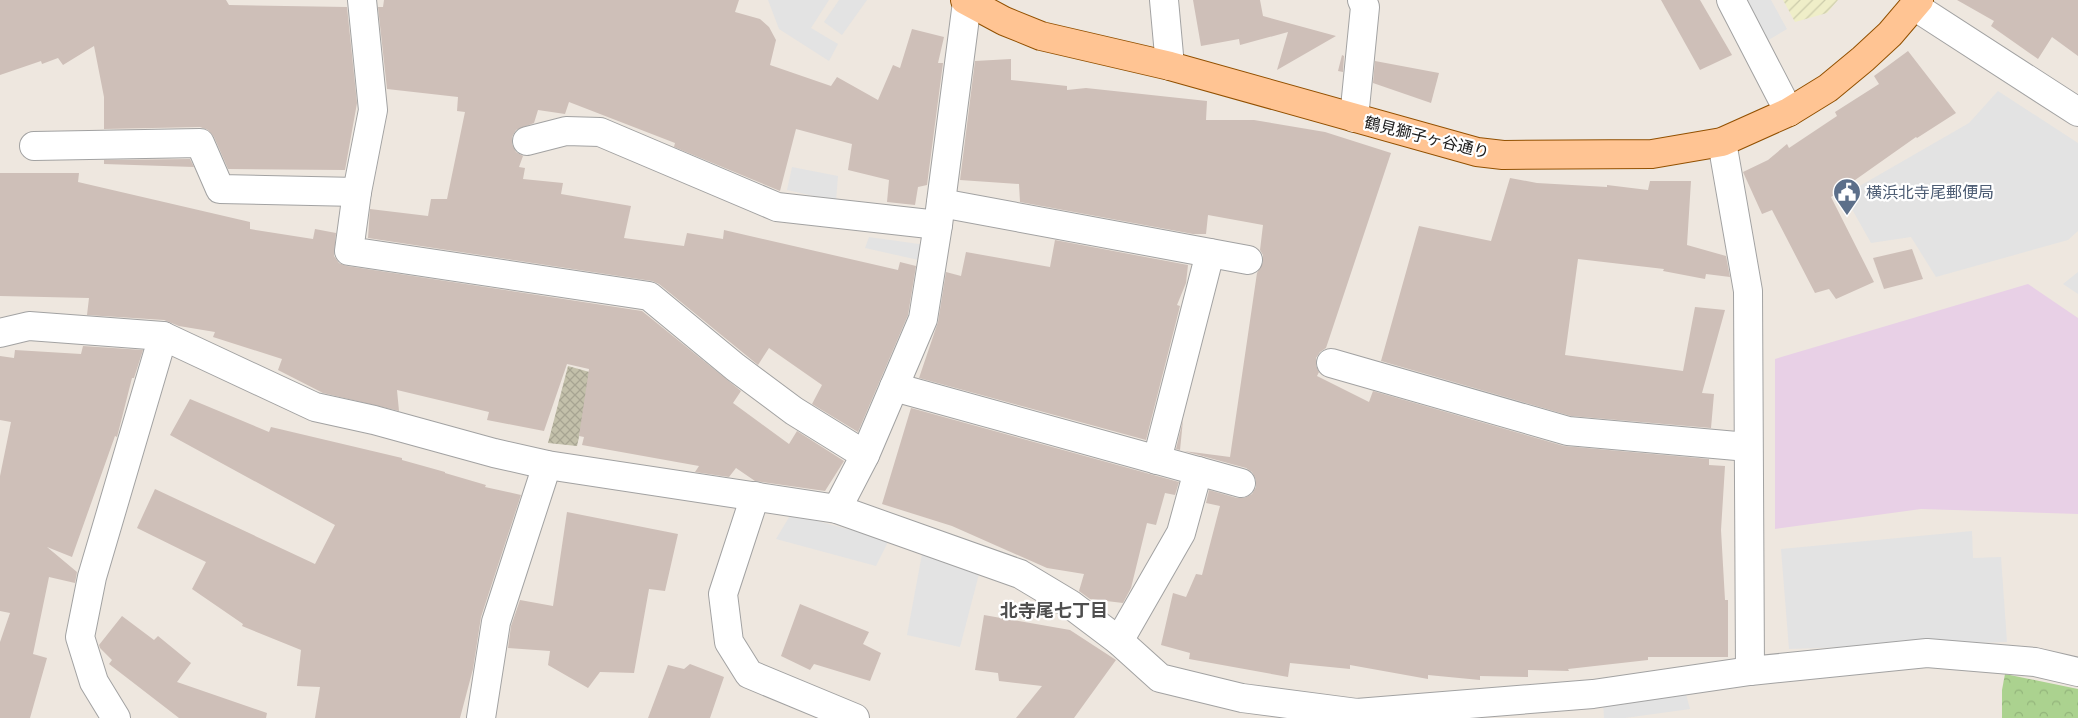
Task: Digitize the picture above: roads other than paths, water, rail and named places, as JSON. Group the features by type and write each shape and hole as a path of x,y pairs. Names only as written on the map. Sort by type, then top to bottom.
{"main road":[{"name":"鶴見獅子ヶ谷通り","path":"966,1 1004,21 1041,36 1170,66 1477,152 1503,155 1652,154 1722,142 1789,112 1828,88 1864,59 1890,34 1916,3"}],"street":[{"path":"362,0 373,110 357,192 349,251 649,296 735,367 794,411 865,455"},
{"path":"1164,0 1170,66"},
{"path":"1354,118 1365,8 1362,0"},
{"path":"1730,0 1789,112"},
{"path":"837,509 865,455 924,319 940,214 966,1"},
{"path":"1916,3 2078,112"},
{"path":"527,141 566,131 600,132 777,207 940,214 1248,260"},
{"path":"1722,142 1748,291 1750,671"},
{"path":"34,146 200,143 220,189 357,192"},
{"path":"1156,460 1210,253"},
{"path":"0,333 29,326 163,336 315,407 374,420 547,465 837,509 1020,574 1070,604 1118,641 1160,678 1242,698 1358,713 1593,694 1750,671 1927,653 2035,662 2078,672"},
{"path":"116,718 94,682 80,637 92,578 163,336"},
{"path":"1331,363 1568,432 1748,447"},
{"path":"894,387 1241,483"},
{"path":"480,718 496,622 547,465"},
{"path":"1118,641 1182,533 1198,471"},
{"path":"756,496 723,594 729,642 749,674 855,718"}],"place":[{"name":"横浜北寺尾郵便局","path":"1847,216"}],"district":[{"name":"北寺尾七丁目","path":"1054,611"}]}
